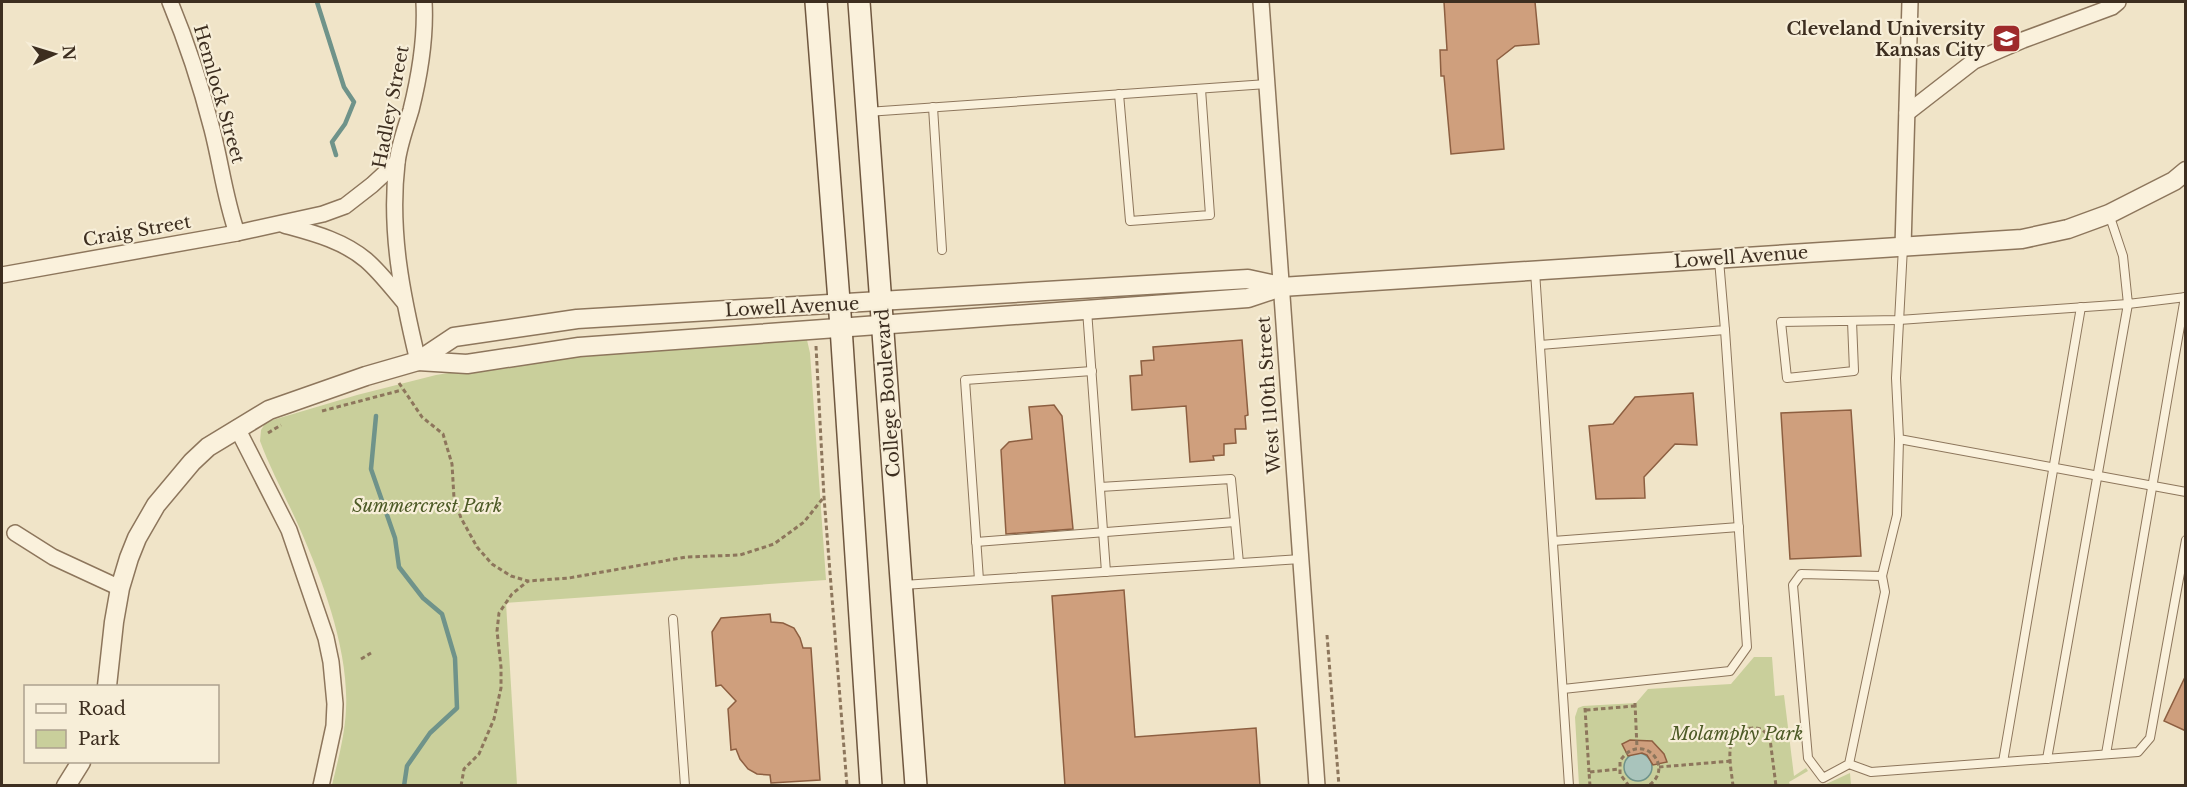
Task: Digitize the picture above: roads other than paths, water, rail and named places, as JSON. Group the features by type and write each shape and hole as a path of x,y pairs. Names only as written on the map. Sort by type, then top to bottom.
{"main road":[{"path":"816,2 841,327 871,786"},
{"name":"College Boulevard","path":"859,2 916,786"}],"street":[{"name":"Hemlock Street","path":"170,2 198,79 213,131 228,207 237,232"},
{"name":"Hadley Street","path":"418,361 404,302 395,243 397,162 421,66 426,28 424,2"},
{"name":"West 110th Street","path":"1260,2 1317,786"},
{"path":"1903,247 1910,2"},
{"path":"1907,113 1974,61 2112,7 2118,2"},
{"name":"Craig Street","path":"2,275 323,214 345,206 397,162"},
{"name":"Lowell Avenue","path":"418,361 467,364 579,346 1248,297 1281,287 2022,238 2068,229 2109,214 2174,181 2186,171"},
{"name":"Craig Street","path":"280,224 320,234 345,245 366,260 404,302"},
{"name":"Lowell Avenue","path":"107,685 120,588 137,538 156,505 192,462 208,447 269,410 418,361 454,337 577,319 1248,279 1281,287"},
{"path":"237,428 289,530 326,638 335,704 334,726 321,786"},
{"path":"15,533 53,556 120,588"},
{"path":"66,786 80,763"}],"lane":[{"path":"867,112 1267,84"},
{"path":"1119,94 1130,221 1210,215 1201,89"},
{"path":"933,107 942,250"},
{"path":"2047,759 2128,304 2123,256 2109,214"},
{"path":"1849,764 1885,591 1882,576 1897,515 1899,438 1896,378 1903,247"},
{"path":"1563,689 1730,671 1747,647 1719,258"},
{"path":"1535,270 1569,786"},
{"path":"1852,321 1854,371 1787,378 1781,322 1899,320 2128,304 2185,297 2106,754"},
{"path":"2003,762 2081,307"},
{"path":"1088,310 1106,572"},
{"path":"1540,345 1725,330"},
{"path":"978,580 965,380 1092,371"},
{"path":"1899,438 2186,492"},
{"path":"1100,488 1231,479 1239,563"},
{"path":"976,542 1235,522"},
{"path":"1553,541 1739,527"},
{"path":"1882,576 1801,574 1792,585 1808,758 1823,778 1849,764 1871,772 2138,752 2150,738 2186,540"},
{"path":"901,585 1300,559"},
{"path":"673,619 685,786"}],"water":[{"path":"1638,753 1648,757 1652,767 1648,777 1638,781 1628,777 1624,767 1628,757"}],"waterway":[{"path":"317,2 344,87 354,102 345,124 332,142 336,155"},
{"path":"376,416 371,469 395,538 399,567 423,598 442,614 455,658 457,708 430,733 407,766 404,786"}],"place":[{"name":"Cleveland University Kansas City","path":"2006,39"}],"park label":[{"name":"Summercrest Park","path":"427,506"},
{"name":"Molamphy Park","path":"1737,734"}]}
